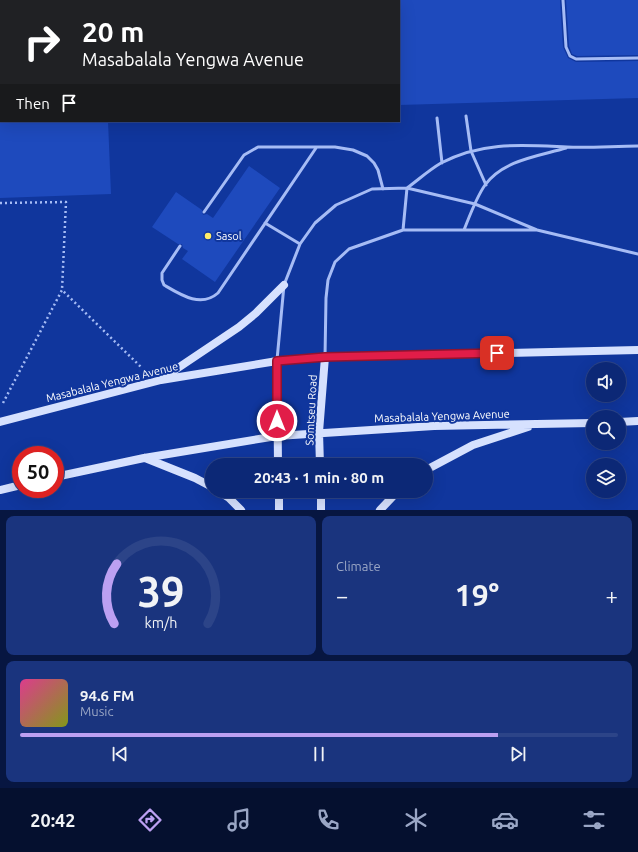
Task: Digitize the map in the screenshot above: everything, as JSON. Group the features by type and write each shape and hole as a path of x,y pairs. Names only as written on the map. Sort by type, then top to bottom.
{"main road":[{"path":"158,380 239,327 256,313 284,285"},
{"name":"Masabalala Yengwa Avenue","path":"0,422 158,380 277,361 325,357 638,350"},
{"name":"Somtseu Road","path":"320,458 319,432 325,357"},
{"path":"277,361 278,458"},
{"path":"626,422 638,421"},
{"name":"Masabalala Yengwa Avenue","path":"64,475 144,458 278,436 319,432 434,426 537,425 586,422"},
{"path":"433,466 473,445 537,425"},
{"path":"144,458 205,483"},
{"path":"0,490 12,487"},
{"path":"229,498 241,510"},
{"path":"278,498 279,510"},
{"path":"321,498 321,510"},
{"path":"380,510 391,498"}],"lane":[{"path":"563,0 566,47 570,56 576,58 638,58"},
{"path":"466,116 471,151 486,185"},
{"path":"437,118 442,163"},
{"path":"403,230 407,188 442,163 471,151 496,146 519,144 569,147 638,146"},
{"path":"204,212 244,155 258,147 335,147 353,150 367,156 378,170 383,189"},
{"path":"464,230 475,204 486,185 503,169 520,161 569,147"},
{"path":"180,246 162,273 162,280 164,284 171,289 190,298 206,300 218,292 316,148"},
{"path":"277,361 284,285 300,244 315,223 336,205 372,189 407,188 475,204 537,230 638,254"},
{"path":"265,223 300,244"},
{"path":"325,357 327,286 335,262 349,249 403,230 537,230"}],"path":[{"path":"0,204 66,202 62,290 0,408"},
{"path":"62,290 158,380"}],"building":[{"path":"400,0 560,0 563,47 568,58 576,62 638,61 638,98 400,105"},
{"path":"566,0 638,0 638,55 577,56 572,54 569,46"},
{"path":"0,122 108,122 111,194 0,198"},
{"path":"249,166 280,188 215,282 182,259 188,251 183,248 182,244 178,244 152,227 176,192 202,210 203,215 207,214 213,218"}],"place":[{"name":"Sasol","path":"208,236"}],"route":[{"path":"277,421 277,361 325,357 497,353"}]}
